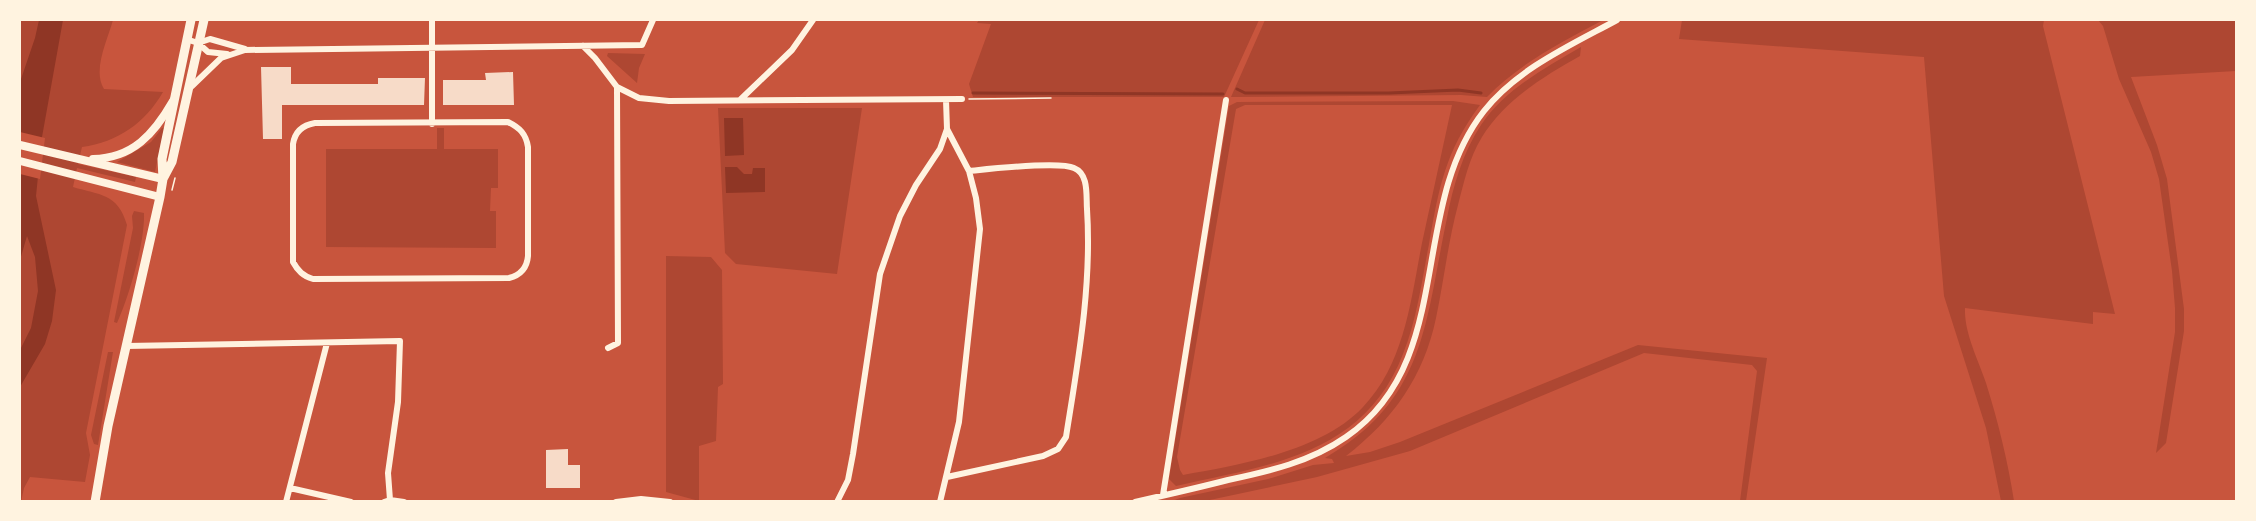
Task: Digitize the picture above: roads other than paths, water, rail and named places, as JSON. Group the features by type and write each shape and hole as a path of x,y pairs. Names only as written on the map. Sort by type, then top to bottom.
{"main road":[{"path":"95,501 106,436 139,288 165,197 162,159 191,20"},
{"path":"163,179 172,162 204,20"}],"street":[{"path":"432,20 432,124"},
{"path":"187,94 195,81 221,58 245,50 642,45 653,20"},
{"path":"740,100 792,50 813,20"},
{"path":"1136,501 1299,463 1346,437 1377,411 1401,376 1414,345 1447,186 1459,152 1471,130 1491,102 1517,78 1540,62 1617,20"},
{"path":"186,39 198,43 208,52 231,54"},
{"path":"198,43 210,39 245,50"},
{"path":"583,46 617,87 639,98 657,101 962,99"},
{"path":"608,348 618,343 617,87"},
{"path":"837,501 848,480 853,454 880,274 904,208 940,149 947,129 946,100"},
{"path":"1163,495 1226,100"},
{"path":"79,160 102,159 139,145 152,133 173,101"},
{"path":"508,122 525,135 528,147 528,256 524,270 509,278 314,279 303,275 293,262 293,144 297,132 307,124 315,123 432,124 508,122"},
{"path":"940,501 959,422 980,247 979,214 969,171 947,129"},
{"path":"20,145 163,179"},
{"path":"20,161 165,197"},
{"path":"947,477 1043,456 1058,449 1066,437 1084,326 1087,292 1088,234 1084,178 1076,168 1064,165 969,171"},
{"path":"126,345 400,341 398,402 388,472 387,501 404,501"},
{"path":"286,501 327,343"},
{"path":"290,488 351,501"},
{"path":"616,501 641,499 670,501"}],"waterway":[{"path":"1237,89 1245,93 1389,93 1458,90 1481,93"},
{"path":"973,93 1223,94"}]}
